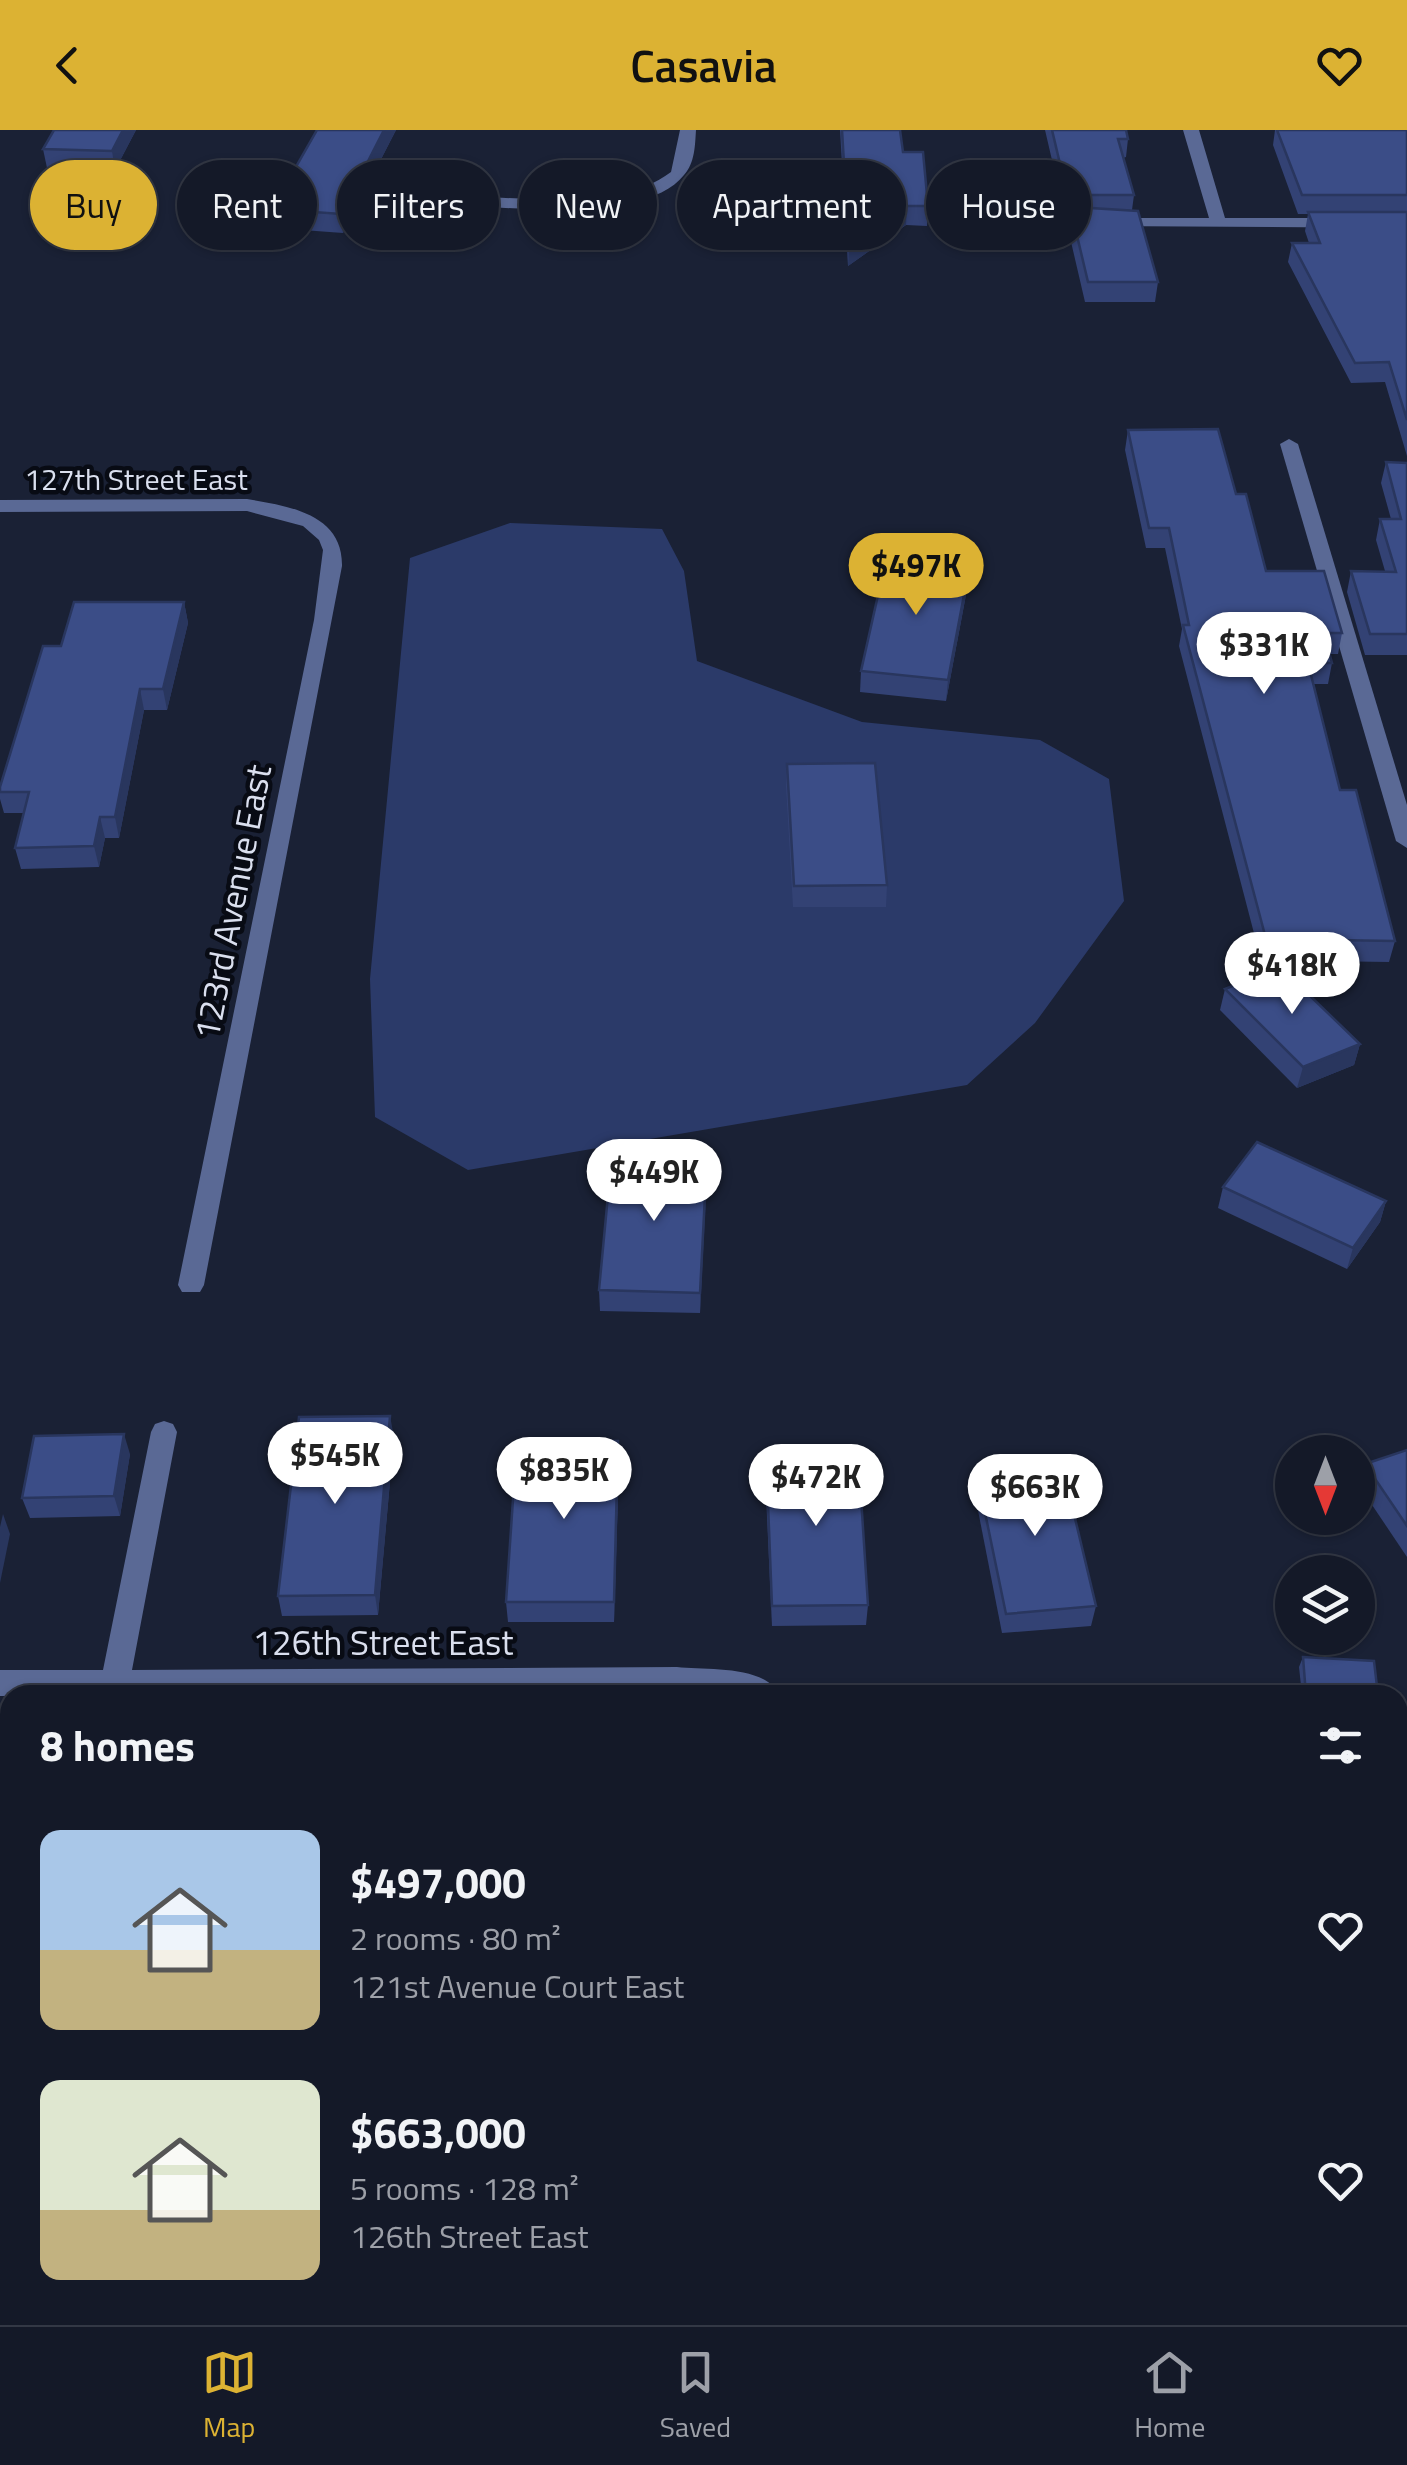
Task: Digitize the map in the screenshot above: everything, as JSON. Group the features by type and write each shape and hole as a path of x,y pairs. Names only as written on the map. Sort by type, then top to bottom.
{"street":[{"path":"499,202 578,202 663,188 686,158 688,130"},
{"path":"1191,130 1218,223"},
{"path":"1091,223 1407,223"},
{"path":"1289,444 1407,841"},
{"name":"127th Street East","path":"0,506 247,505 286,510 324,534"},
{"name":"123rd Avenue East","path":"190,1286 324,620 332,549 324,534"},
{"path":"115,1682 164,1432"},
{"name":"126th Street East","path":"0,1683 677,1680 729,1685"}],"shaded area":[{"path":"510,523 662,529 684,571 697,661 862,722 1040,740 1109,779 1124,901 1035,1023 967,1085 468,1170 375,1117 370,979 410,558"}],"building":[{"path":"54,130 123,130 112,151 43,149"},
{"path":"317,130 384,130 369,160 337,160 337,214 317,212 317,160 300,160"},
{"path":"842,130 900,130 903,152 923,152 926,206 906,207 906,160 844,160"},
{"path":"1052,130 1126,130 1128,139 1118,139 1134,195 1091,195 1091,160 1059,160"},
{"path":"1277,130 1407,130 1407,195 1302,195"},
{"path":"1091,208 1138,211 1158,282 1088,282 1080,250 1091,250"},
{"path":"1308,212 1407,212 1407,420 1389,362 1355,363 1292,243 1320,243"},
{"path":"1218,429 1236,494 1246,494 1266,571 1324,571 1342,633 1324,633 1332,663 1308,663 1340,790 1356,790 1395,941 1266,939 1183,625 1189,625 1169,528 1149,528 1128,430"},
{"path":"1386,462 1407,463 1407,634 1370,634 1351,571 1396,572 1380,519 1401,519"},
{"path":"887,555 970,563 948,680 861,671"},
{"path":"74,602 184,602 163,689 140,689 115,817 100,817 94,846 15,848 29,792 0,792 0,787 43,646 61,646"},
{"path":"875,763 887,885 794,886 787,764"},
{"path":"1280,967 1360,1044 1303,1067 1225,989"},
{"path":"1257,1142 1386,1201 1353,1248 1223,1187"},
{"path":"612,1153 707,1156 700,1293 599,1290"},
{"path":"390,1416 375,1595 278,1596 299,1417"},
{"path":"124,1434 114,1496 22,1498 34,1436"},
{"path":"517,1441 618,1441 614,1602 506,1602"},
{"path":"1407,1450 1407,1526 1375,1479 1375,1461"},
{"path":"858,1451 868,1605 772,1606 766,1452"},
{"path":"1062,1464 1096,1606 1006,1614 976,1469"},
{"path":"1303,1657 1374,1661 1377,1685 1305,1685"}]}
